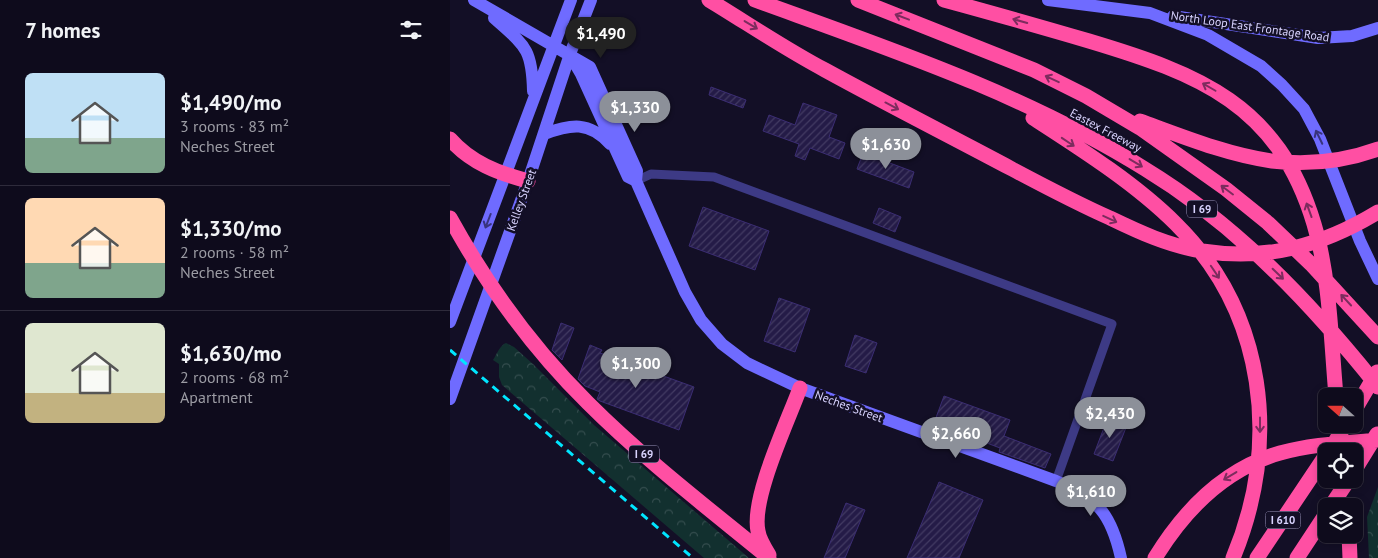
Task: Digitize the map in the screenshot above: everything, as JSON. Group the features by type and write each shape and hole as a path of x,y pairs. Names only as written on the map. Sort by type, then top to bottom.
{"highway":[{"path":"709,0 824,70 1066,198 1134,230 1168,243 1202,251 1234,254 1270,252 1305,246 1342,232 1378,212"},
{"name":"Eastex Freeway","path":"755,0 983,86 1070,127 1146,169 1200,207 1287,282 1328,325 1378,386"},
{"name":"Eastex Freeway","path":"858,0 1010,60 1060,82 1111,109 1170,148 1247,205 1311,264 1378,337"},
{"path":"944,0 1154,62 1202,83 1241,108 1255,120 1278,148 1288,164 1302,192 1320,244 1335,388"},
{"path":"983,86 1089,156 1158,208 1196,246 1218,275 1230,296 1249,346 1255,374 1260,417 1255,480 1243,530 1233,558"},
{"path":"1111,109 1167,130 1238,153 1272,161 1333,160 1373,151"},
{"path":"450,139 472,158 490,169 528,181"},
{"name":"I 69","path":"450,218 467,249 530,339 594,409 658,466 770,558"},
{"path":"1363,396 1378,370"},
{"path":"770,558 758,530 759,504 765,482 800,388"},
{"path":"1363,456 1378,431"},
{"path":"1155,558 1178,524 1199,500 1215,486 1244,468 1290,450 1378,440"},
{"name":"I 610","path":"1257,558 1318,468"},
{"name":"I 610","path":"1298,558 1318,530"},
{"path":"1349,543 1350,558"}],"main road":[{"path":"474,0 570,54"},
{"path":"474,0 527,50 533,74 534,98"},
{"path":"1048,0 1150,13 1208,35 1234,49 1268,72 1304,109 1320,139 1360,241 1378,279"},
{"name":"Kelley Street","path":"450,322 571,1"},
{"name":"Kelley Street","path":"450,399 528,181 570,54 589,5"},
{"name":"North Loop East Frontage Road","path":"1150,13 1318,38 1352,36 1378,28"},
{"name":"Neches Street","path":"570,54 582,74 628,177 636,181"},
{"name":"Neches Street","path":"570,54 590,67 637,171 636,181 685,292 701,320 722,344 747,363 800,388 1056,480 1076,490 1101,508 1112,526 1121,558"},
{"path":"544,134 561,128 583,127 595,131 614,148"}],"street":[{"path":"636,181 651,174 714,177 1112,324 1056,480"}],"green space":[{"path":"506,343 514,347 533,364 594,425 749,558 704,558 502,385 499,377 499,364 493,360 500,348"},
{"path":"1378,487 1378,558 1369,558 1367,517"}],"building":[{"path":"711,87 746,100 743,108 709,95"},
{"path":"803,103 837,115 829,137 845,143 839,159 810,148 805,160 795,156 799,144 763,131 769,115 795,125"},
{"path":"863,153 914,172 909,188 857,169"},
{"path":"703,207 769,231 755,270 689,246"},
{"path":"879,208 901,217 895,232 873,223"},
{"path":"779,298 810,309 795,352 764,341"},
{"path":"561,323 574,328 562,360 552,350"},
{"path":"855,335 877,343 866,373 845,366"},
{"path":"590,345 602,350 600,353 694,387 679,430 597,399 600,392 585,386 578,379"},
{"path":"944,396 1010,420 1004,436 1051,454 1045,468 999,452 1000,448 934,423"},
{"path":"1108,417 1127,425 1113,461 1094,454"},
{"path":"939,482 983,500 959,558 907,558"},
{"path":"846,503 865,510 845,558 824,558"}],"railway":[{"path":"450,350 693,558"}]}
